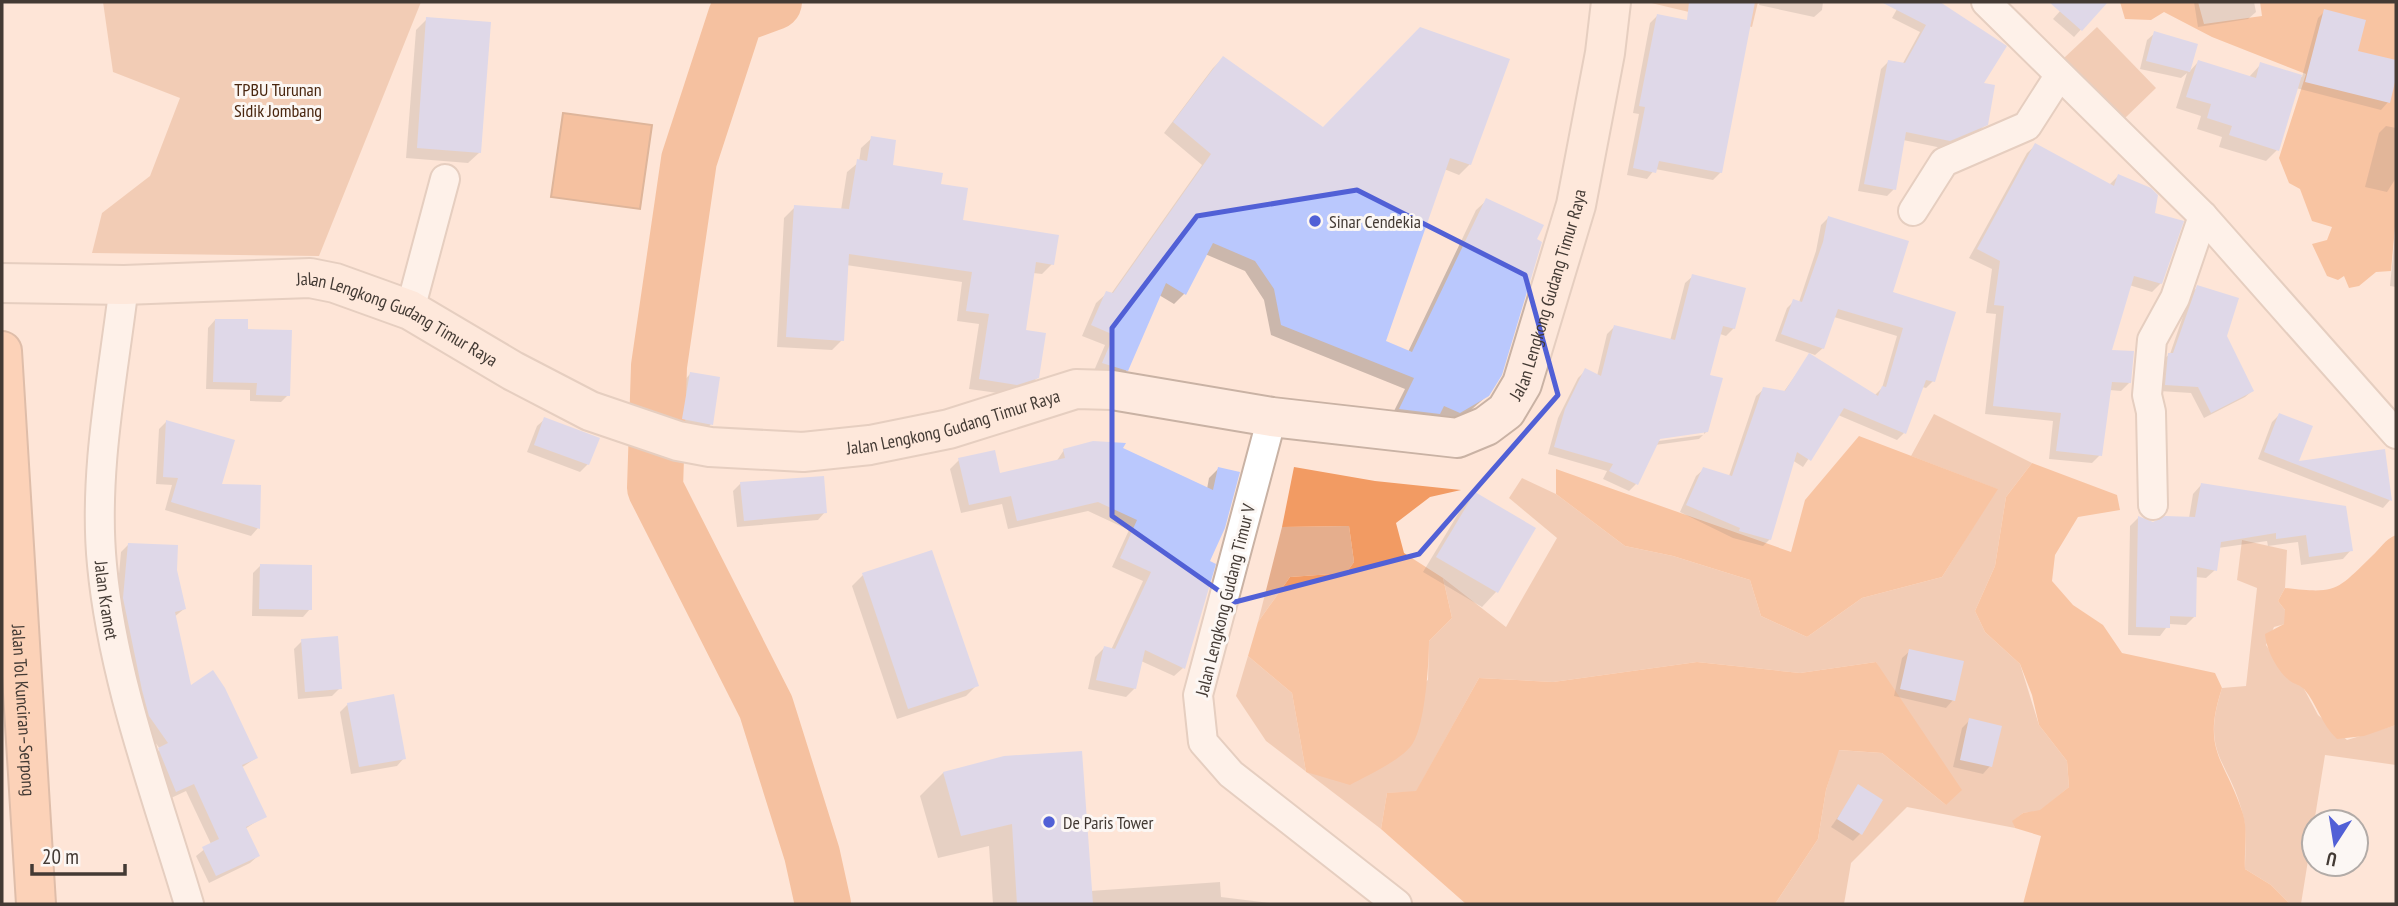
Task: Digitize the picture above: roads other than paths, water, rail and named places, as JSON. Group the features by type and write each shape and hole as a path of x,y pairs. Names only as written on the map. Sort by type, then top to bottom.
{"highway":[{"name":"Jalan Tol Kunciran–Serpong","path":"2,351 36,904"}],"street":[{"name":"Jalan Lengkong Gudang Timur Raya","path":"2,283 124,285 310,278 335,283 410,310 513,371 590,411 678,441 748,451 803,452 870,445 949,429 1076,390 1112,390 1272,417 1457,439 1486,426 1506,411 1522,384 1576,205 1605,53 1611,2"},
{"path":"1986,2 2203,216 2396,434"},
{"path":"1913,211 1944,162 2027,125 2059,76"},
{"path":"410,310 445,179"},
{"path":"2153,505 2151,412 2147,395 2152,340 2175,298 2203,216"},
{"name":"Jalan Kramet","path":"124,285 100,485 101,563 111,642 189,904"},
{"name":"Jalan Lengkong Gudang Timur V","path":"1272,417 1198,695 1203,742 1231,774 1397,904"}],"waterway":[{"path":"774,2 736,16 689,160 659,366 655,488 766,707 812,854 823,904"}],"place":[{"name":"Sinar Cendekia","path":"1315,221"},
{"name":"De Paris Tower","path":"1049,822"}],"park label":[{"name":"TPBU Turunan Sidik Jombang","path":"278,99"}]}
